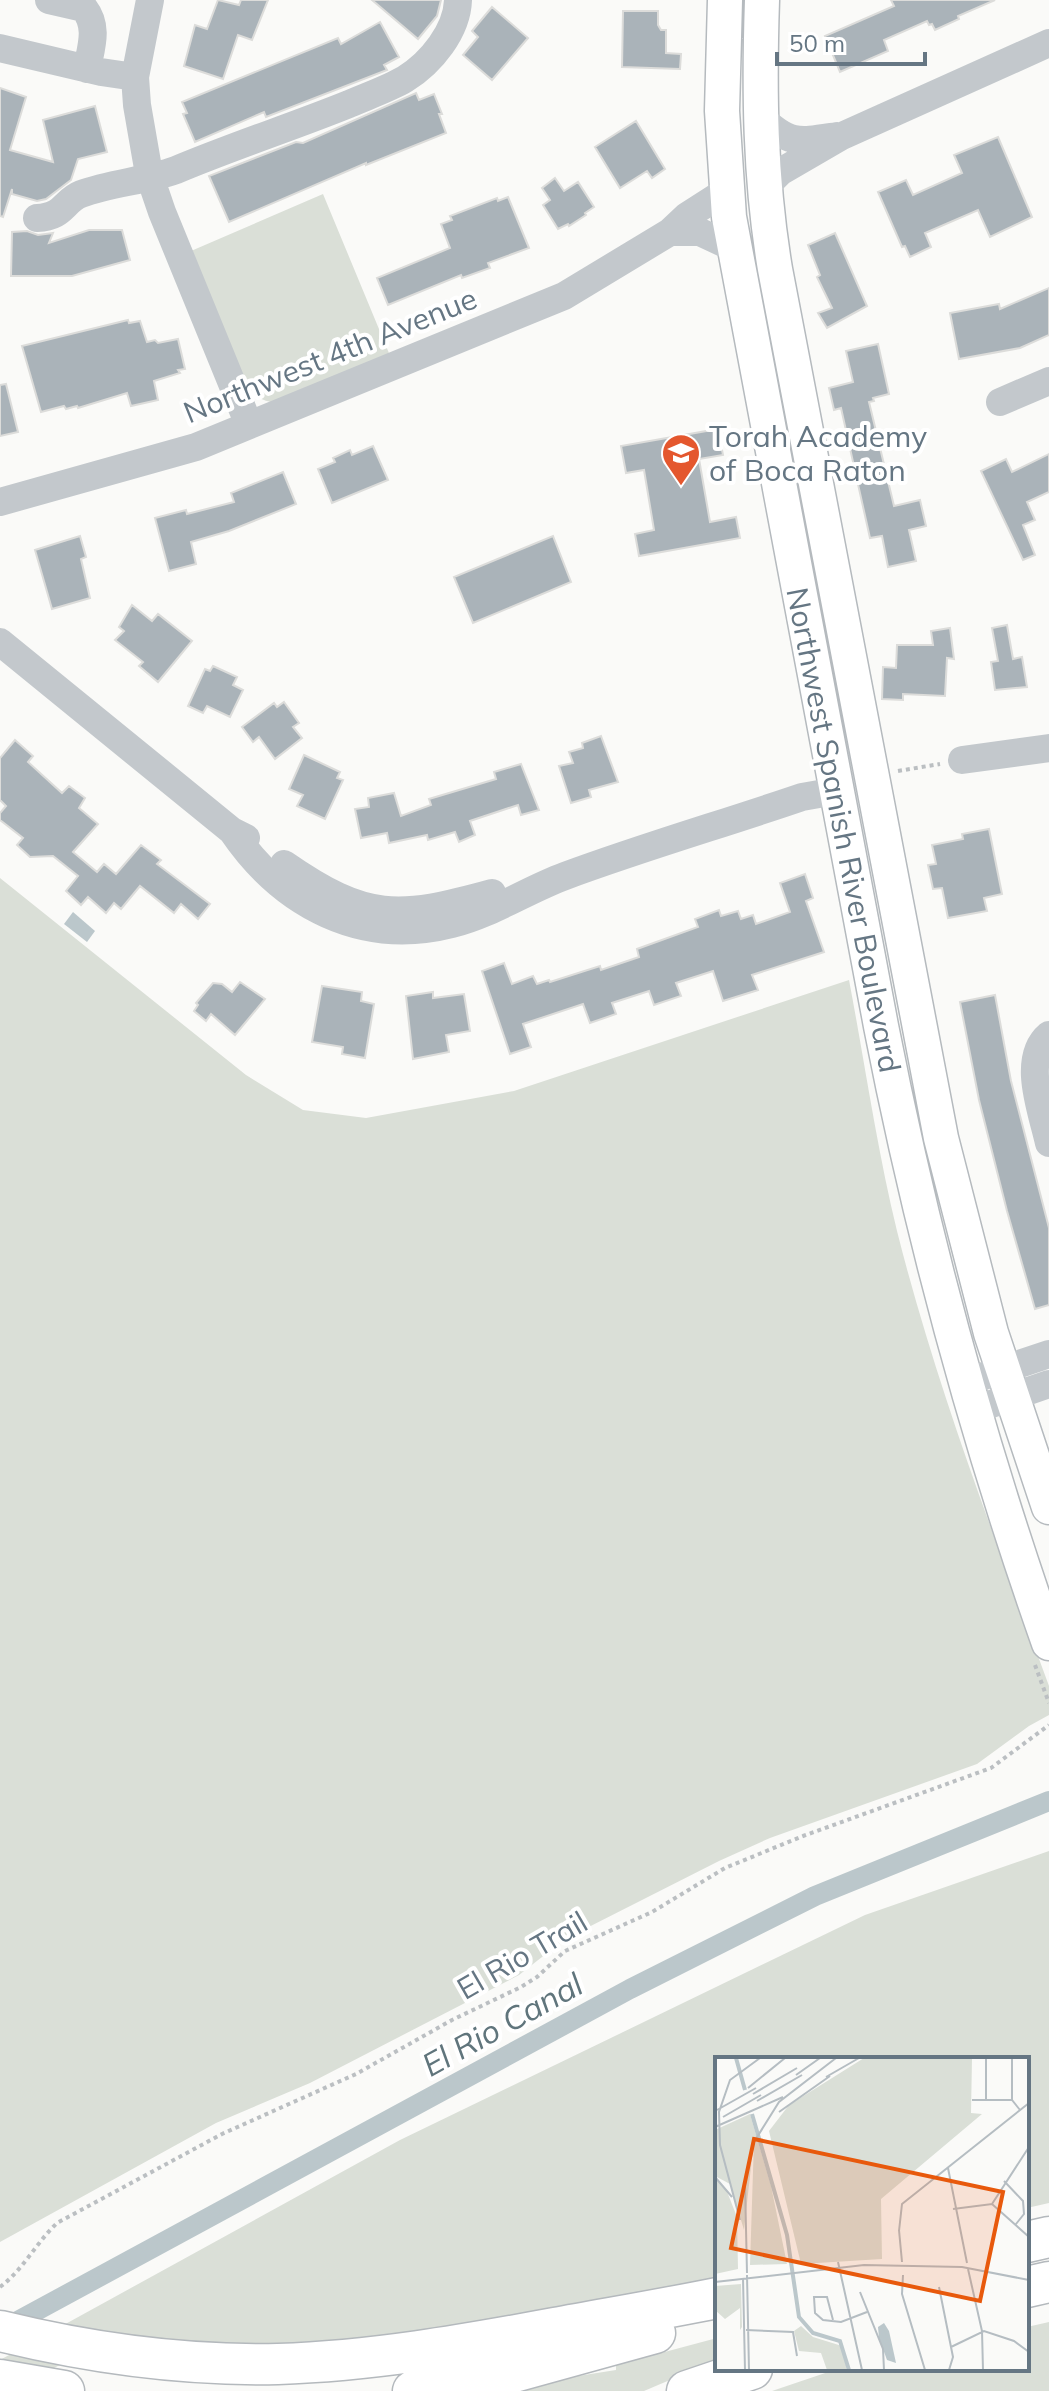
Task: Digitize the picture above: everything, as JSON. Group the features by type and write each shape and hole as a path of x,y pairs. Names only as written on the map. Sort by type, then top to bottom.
{"highway":[{"path":"1029,2242 1049,2237"},
{"path":"1029,2287 1049,2282"},
{"path":"0,2331 127,2355 238,2363 339,2360 460,2345 715,2298"},
{"path":"413,2391 503,2375 715,2318"},
{"path":"687,2391 746,2371"},
{"path":"720,2391 758,2371"}],"main road":[{"name":"Northwest Spanish River Boulevard","path":"725,0 722,111 726,191 734,248 908,1160 938,1285 970,1396 1049,1643"},
{"name":"Northwest Spanish River Boulevard","path":"762,0 760,117 764,188 775,269 957,1208 1007,1383 1049,1507"},
{"path":"836,791 859,814 879,908 913,993"}],"street":[{"path":"49,0 84,8 90,16 94,29 87,69"},
{"path":"150,0 135,77 141,136 151,179 249,425"},
{"path":"37,218 58,214 78,195 151,179 330,112 406,79 427,62 443,41 455,19 458,0"},
{"path":"764,188 780,172 842,136 1049,43"},
{"path":"0,48 135,77"},
{"path":"760,117 786,138 804,140 842,136"},
{"name":"Northwest 4th Avenue","path":"0,502 196,447 564,296 670,232 687,216 726,191"},
{"path":"670,232 700,232 734,248"},
{"path":"1000,402 1049,381"},
{"path":"0,642 232,831 253,841 315,886 339,899 380,910 428,910 562,877 802,797 836,791"},
{"path":"962,760 1049,748"},
{"path":"1049,1035 1041,1041 1033,1067 1049,1143"},
{"path":"970,1396 1007,1383 1049,1354"},
{"path":"1007,1383 1049,1384"}],"path":[{"path":"872,775 962,760"},
{"name":"El Rio Trail","path":"0,2287 14,2275 43,2236 57,2223 222,2134 356,2074 452,2020 521,1987 565,1951 652,1912 725,1868 803,1836 991,1768 1049,1725"}],"shaded area":[{"path":"323,194 391,358 267,401 247,386 191,251"},
{"path":"0,878 246,1075 303,1110 366,1118 514,1091 849,980 883,1169 912,1289 967,1460 1049,1686 1049,1715 977,1764 770,1838 719,1861 565,1939 519,1975 310,2083 216,2123 0,2242"},
{"path":"73,912 95,931 87,942 64,924"},
{"path":"1049,1851 1049,2203 1029,2208 1029,2057 715,2057 715,2279 527,2320 276,2350 115,2338 7,2391 0,2391 0,2360 400,2140 865,1915"},
{"path":"1049,2322 1049,2391 772,2391 831,2371 1029,2371 1029,2327"},
{"path":"715,2339 715,2361 644,2391 521,2391 616,2370 616,2365"}],"building":[{"path":"218,0 239,5 241,0 268,0 252,40 238,35 223,79 184,66 195,25 207,29"},
{"path":"372,0 441,0 437,16 418,39"},
{"path":"891,0 995,0 935,30 927,21 884,40 888,51 840,72 825,36 894,6"},
{"path":"492,7 528,38 492,80 463,55 478,37 472,31"},
{"path":"623,11 658,11 658,25 661,30 666,30 666,53 681,54 680,69 622,67"},
{"path":"380,22 399,57 384,65 387,70 266,117 264,112 195,142 183,114 187,113 182,102 338,38 341,44"},
{"path":"0,88 26,97 10,150 53,162 43,120 95,106 107,152 78,159 71,180 46,199 37,201 12,194 12,189 3,217 0,216"},
{"path":"416,93 419,100 434,94 446,133 366,163 229,222 209,176 296,142 303,143"},
{"path":"636,121 665,169 652,178 647,171 620,188 595,147"},
{"path":"998,137 1032,217 990,237 978,210 925,233 931,247 910,257 905,246 902,247 878,192 906,180 913,195 962,173 954,155"},
{"path":"555,178 564,191 578,182 594,207 569,226 558,229 543,205 550,200 542,188"},
{"path":"508,197 529,248 488,263 490,268 462,278 461,275 388,305 377,278 450,248 441,224 452,220 450,216 497,198 498,201"},
{"path":"89,230 122,230 130,260 72,276 11,276 12,232 53,233 49,243"},
{"path":"835,233 867,306 827,328 818,313 832,308 817,277 820,275 808,245"},
{"path":"1049,288 1049,335 1020,348 959,359 950,313 999,304 1000,309"},
{"path":"128,320 129,323 140,321 147,342 178,339 185,369 154,381 158,400 131,406 127,393 78,408 66,409 64,406 41,412 22,346"},
{"path":"878,344 889,394 869,402 894,506 920,500 926,526 909,530 916,561 888,567 882,536 870,538 841,408 834,410 829,388 853,382 846,351"},
{"path":"6,384 18,432 0,436 0,385"},
{"path":"718,429 723,455 699,459 710,522 736,517 740,538 639,556 635,534 654,530 644,470 626,473 621,446"},
{"path":"373,446 388,480 332,503 318,469 335,462 333,458 350,450 352,455"},
{"path":"1049,454 1049,492 1027,502 1035,520 1023,525 1035,555 1023,560 981,471 1006,459 1012,472"},
{"path":"283,472 296,504 229,531 191,542 196,564 169,571 155,518 186,510 187,514 234,502 231,493"},
{"path":"80,536 86,557 81,559 90,598 52,609 35,550"},
{"path":"553,536 571,582 473,623 454,577"},
{"path":"132,605 152,621 158,614 192,641 158,682 139,666 143,662 115,640 124,631 119,627"},
{"path":"1007,625 1013,659 1022,657 1027,687 995,690 991,662 998,661 992,628"},
{"path":"950,628 954,659 947,658 945,696 903,694 903,700 882,699 883,667 896,668 897,645 933,645 931,631"},
{"path":"213,666 237,677 233,685 243,690 230,717 207,706 203,713 188,706 205,669 210,671"},
{"path":"284,702 299,723 293,727 302,738 275,759 259,737 253,742 242,727 274,703 277,707"},
{"path":"601,736 618,782 589,790 591,797 571,803 559,766 573,763 569,752 583,748 582,743"},
{"path":"15,740 33,756 28,762 62,793 69,786 85,798 79,808 98,824 73,852 97,872 104,864 116,874 141,845 161,860 157,864 210,904 198,919 181,904 174,913 140,886 121,909 114,903 106,913 88,897 81,905 66,891 78,876 53,856 30,857 17,845 23,838 0,820 0,813 6,806 0,800 0,758"},
{"path":"304,755 340,772 337,778 343,780 325,819 297,806 303,795 289,789"},
{"path":"521,764 539,810 521,815 518,805 470,821 475,835 459,842 455,832 428,840 427,835 389,843 387,833 361,838 355,809 369,807 368,798 394,793 401,816 431,805 429,799 496,779 494,772"},
{"path":"989,829 1002,894 984,898 987,911 948,918 942,888 933,889 928,865 936,864 932,845 963,839 962,834"},
{"path":"805,874 813,898 806,901 824,952 752,975 758,990 723,1001 713,971 676,983 681,996 654,1005 649,991 612,1003 616,1014 590,1023 583,1004 523,1024 531,1047 510,1054 482,971 504,963 512,984 533,976 537,984 550,982 639,957 637,949 698,927 695,919 719,910 721,916 738,911 741,919 753,915 756,924 790,912 780,883"},
{"path":"240,982 265,999 235,1035 211,1014 206,1021 194,1011 198,1005 196,1003 213,983 222,984 232,992"},
{"path":"322,986 362,992 361,1001 374,1004 365,1058 342,1054 343,1047 312,1042"},
{"path":"433,992 433,998 464,994 470,1031 446,1035 449,1052 413,1059 406,996"},
{"path":"995,995 1011,1081 1049,1228 1049,1305 1035,1309 979,1100 960,1002"}],"waterway":[{"name":"El Rio Canal","path":"3,2329 630,1989 815,1896 1049,1801"}],"place":[{"name":"Torah Academy of Boca Raton","path":"681,487"}]}
